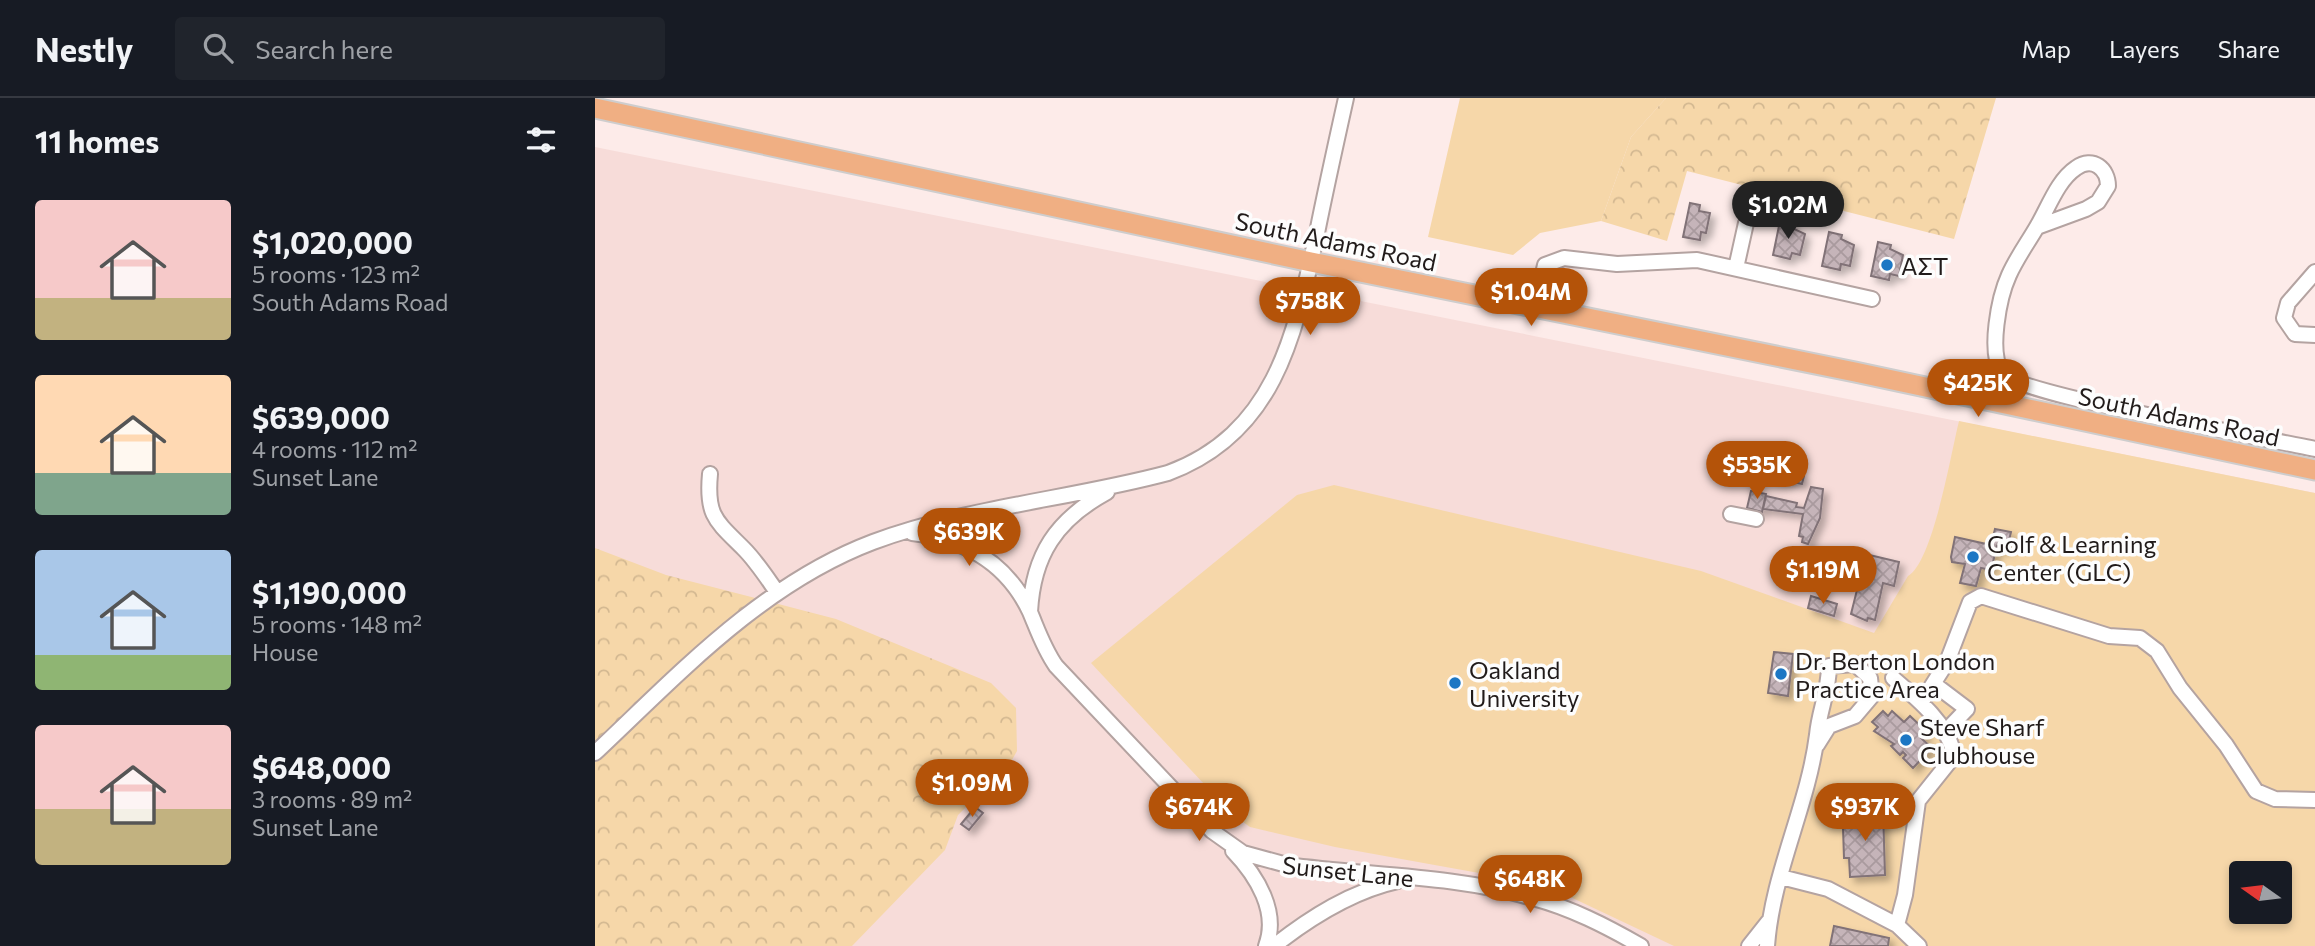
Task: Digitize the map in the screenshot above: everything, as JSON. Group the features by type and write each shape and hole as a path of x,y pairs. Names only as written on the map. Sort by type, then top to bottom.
{"main road":[{"name":"South Adams Road","path":"606,106 1311,262 2315,470"}],"street":[{"path":"595,753 738,622 777,592 829,562 900,533 1168,473 1204,457 1229,438 1266,395 1283,361 1311,262 1346,98"},
{"path":"2037,227 2098,202 2108,186 2106,172 2101,167 2086,163 2074,169 2053,198 2008,276 1995,338 2002,372 2010,379 2034,388 2154,416 2315,449"},
{"path":"1736,268 1746,223"},
{"path":"1535,308 1544,269 1557,259 1617,264 1688,260 1736,268 1872,299"},
{"path":"2315,272 2288,303 2284,318 2295,334 2315,335"},
{"path":"710,474 708,500 713,517 719,527 744,549 777,592"},
{"name":"Sunset Lane","path":"1030,613 1034,577 1050,541 1072,515 1121,485"},
{"path":"1731,514 1756,519"},
{"name":"Sunset Lane","path":"900,533 950,541 983,555 1010,579 1056,666 1225,843 1252,857 1274,863 1422,879 1496,889 1535,898 1582,915 1641,946"},
{"path":"1921,703 1947,662 1970,602 1981,596 2109,636 2140,638 2157,651 2180,688 2226,744 2256,791 2275,799 2315,800"},
{"path":"1767,946 1781,877 1817,746 1817,735 1828,691 1829,666 1855,664 1870,678 1872,696 1855,716 1829,726 1817,746"},
{"path":"1893,678 1921,703 1945,732 1952,756 1917,801 1905,895 1897,925"},
{"path":"1934,684 1967,709 1945,732"},
{"path":"1225,843 1248,869 1266,902 1271,924 1266,946"},
{"path":"1781,877 1828,889 1897,925 1919,946"},
{"path":"1273,946 1321,913 1359,893 1383,884 1422,879"},
{"path":"1749,946 1762,932 1772,913"}],"shaded area":[{"name":"Oakland University","path":"595,147 2315,493 2315,946 595,946"}],"green space":[{"path":"1460,98 1666,98 1631,137 1601,221 1540,233 1513,255 1428,237"},
{"path":"1666,98 1996,98 1954,239 1687,171 1667,241 1601,221 1631,137"},
{"path":"1959,421 2315,493 2315,946 1674,946 1545,885 1335,847 1250,827 1233,815 1091,663 1297,495 1334,485 1701,571 1874,633 1908,576 1917,567 1940,505"},
{"path":"595,548 666,575 836,619 991,683 1016,708 1017,751 998,785 973,800 958,815 945,850 852,946 595,946"}],"building":[{"path":"1690,203 1700,205 1699,211 1710,213 1706,233 1701,232 1700,240 1683,237"},
{"path":"1780,221 1793,224 1792,228 1805,234 1800,255 1792,253 1790,259 1773,255"},
{"path":"1829,232 1842,235 1841,239 1854,245 1850,266 1841,264 1840,270 1822,266"},
{"name":"AΣΤ","path":"1878,242 1891,245 1890,249 1903,255 1899,276 1890,274 1889,280 1871,276"},
{"path":"1773,469 1804,476 1802,484 1771,477"},
{"path":"1811,487 1823,489 1820,518 1808,544 1802,542 1803,537 1799,536 1803,514 1763,509 1766,496 1797,503 1796,507 1804,508"},
{"path":"1751,491 1766,494 1762,512 1747,508"},
{"name":"Golf & Learning Center (GLC)","path":"1995,529 2011,532 2007,549 1997,546 1991,570 1981,568 1976,586 1960,583 1965,564 1952,562 1955,537 1991,545"},
{"path":"1857,552 1899,562 1894,586 1883,583 1875,620 1868,618 1867,621 1851,614 1860,578 1851,576"},
{"path":"1811,596 1837,604 1834,616 1808,608"},
{"name":"Dr. Berton London Practice Area","path":"1774,652 1793,654 1788,696 1768,693"},
{"name":"Steve Sharf Clubhouse","path":"1883,711 1888,716 1892,711 1904,722 1910,716 1927,732 1921,738 1932,748 1913,768 1903,758 1906,755 1903,752 1900,755 1891,746 1894,744 1874,731 1878,727 1872,722"},
{"path":"975,807 983,813 969,830 961,824"},
{"path":"1883,809 1885,875 1850,877 1849,858 1844,858 1843,828 1848,828 1848,810"},
{"path":"1834,926 1889,938 1888,946 1830,946"}],"place":[{"name":"AΣΤ","path":"1887,265"},
{"name":"Golf & Learning Center (GLC)","path":"1973,557"},
{"name":"Dr. Berton London Practice Area","path":"1781,674"},
{"name":"Oakland University","path":"1455,683"},
{"name":"Steve Sharf Clubhouse","path":"1906,740"}]}
